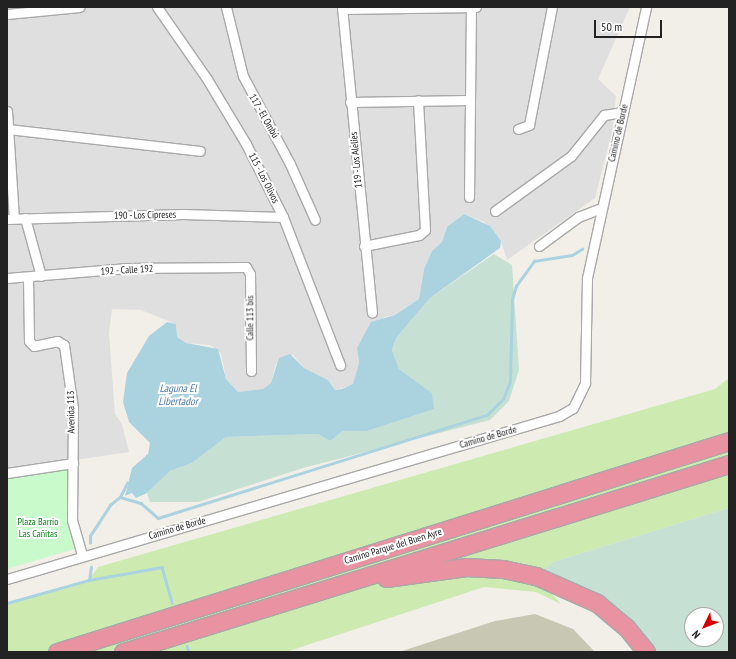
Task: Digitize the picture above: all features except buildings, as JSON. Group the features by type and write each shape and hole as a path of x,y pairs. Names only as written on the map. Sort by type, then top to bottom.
{"highway":[{"name":"Camino Parque del Buen Ayre","path":"57,652 729,441"},
{"name":"Camino Parque del Buen Ayre","path":"123,652 331,586 729,464"},
{"path":"331,586 466,567 519,572 562,585 596,604 626,627 646,652"}],"street":[{"path":"7,14 80,7"},
{"name":"115 - Los Olivos","path":"157,7 226,107 283,217 340,365"},
{"name":"117 - El Ombú","path":"226,7 243,76 290,164 314,220"},
{"path":"518,129 529,125 552,7"},
{"name":"Camino de Borde","path":"7,579 558,416 573,408 585,383 586,291 601,208 646,7"},
{"path":"342,8 474,8 469,100 468,196"},
{"name":"119 - Los Alelíes","path":"342,8 364,246 372,313"},
{"path":"364,246 419,235 425,230 418,100"},
{"path":"350,102 469,100"},
{"path":"7,111 10,218"},
{"path":"495,211 571,156 604,115 623,112"},
{"path":"8,129 200,151"},
{"path":"539,246 578,217 601,208"},
{"name":"190 - Los Cipreses","path":"10,218 183,214 283,217"},
{"path":"25,218 42,276"},
{"name":"192 - Calle 192","path":"7,278 128,268 246,267"},
{"name":"Calle 113 bis","path":"246,267 250,274 251,370"},
{"name":"Avenida 113","path":"28,277 29,341 34,346 58,341 64,345 72,395 72,520 82,556"},
{"path":"7,473 73,463"}],"shaded area":[{"path":"7,7 630,7 598,79 616,96 612,132 595,198 507,260 501,241 484,222 464,214 447,227 442,242 432,251 424,269 419,299 395,315 384,317 357,348 359,363 353,385 335,390 328,380 304,368 293,355 276,364 271,383 263,389 238,392 226,379 221,353 210,345 186,343 177,337 176,324 141,310 112,309 109,333 115,414 122,424 129,452 7,470"},
{"path":"494,254 512,265 519,370 509,401 490,420 303,468 198,502 150,502 147,493 170,471 192,463 226,437 318,434 330,441 343,431 367,431 433,409 432,393 399,369 392,350 396,338 430,298"},
{"path":"729,508 729,652 646,652 633,634 536,576 553,562"},
{"path":"535,614 573,629 595,652 399,652 495,621"}],"green space":[{"path":"729,378 729,508 553,562 536,576 561,604 536,592 484,587 286,652 7,652 7,603 89,580 98,567 715,389"},
{"name":"Plaza Barrio Las Cañitas","path":"70,466 68,512 74,549 7,569 7,477"}],"water":[{"name":"Laguna El Libertador","path":"464,214 490,226 501,241 500,248 430,298 396,338 392,350 399,369 432,393 434,409 367,431 343,431 330,441 318,434 226,437 192,463 170,471 147,493 136,498 132,493 125,496 132,468 148,454 150,443 129,422 123,402 127,373 149,336 167,322 176,324 177,337 186,343 218,349 226,379 238,392 263,389 271,383 279,358 290,354 304,368 328,380 335,390 342,389 353,384 359,363 357,348 371,322 395,315 419,299 424,269 432,251 442,242 447,227"}],"waterway":[{"path":"90,543 90,536 110,505 120,497 141,503 158,518 487,415 503,399 510,382 512,299 516,286 534,261 572,255 582,249"},
{"path":"120,497 127,483"},
{"path":"89,580 91,567"},
{"path":"7,603 89,580 162,567 172,603"},
{"path":"187,646 189,652"}]}
